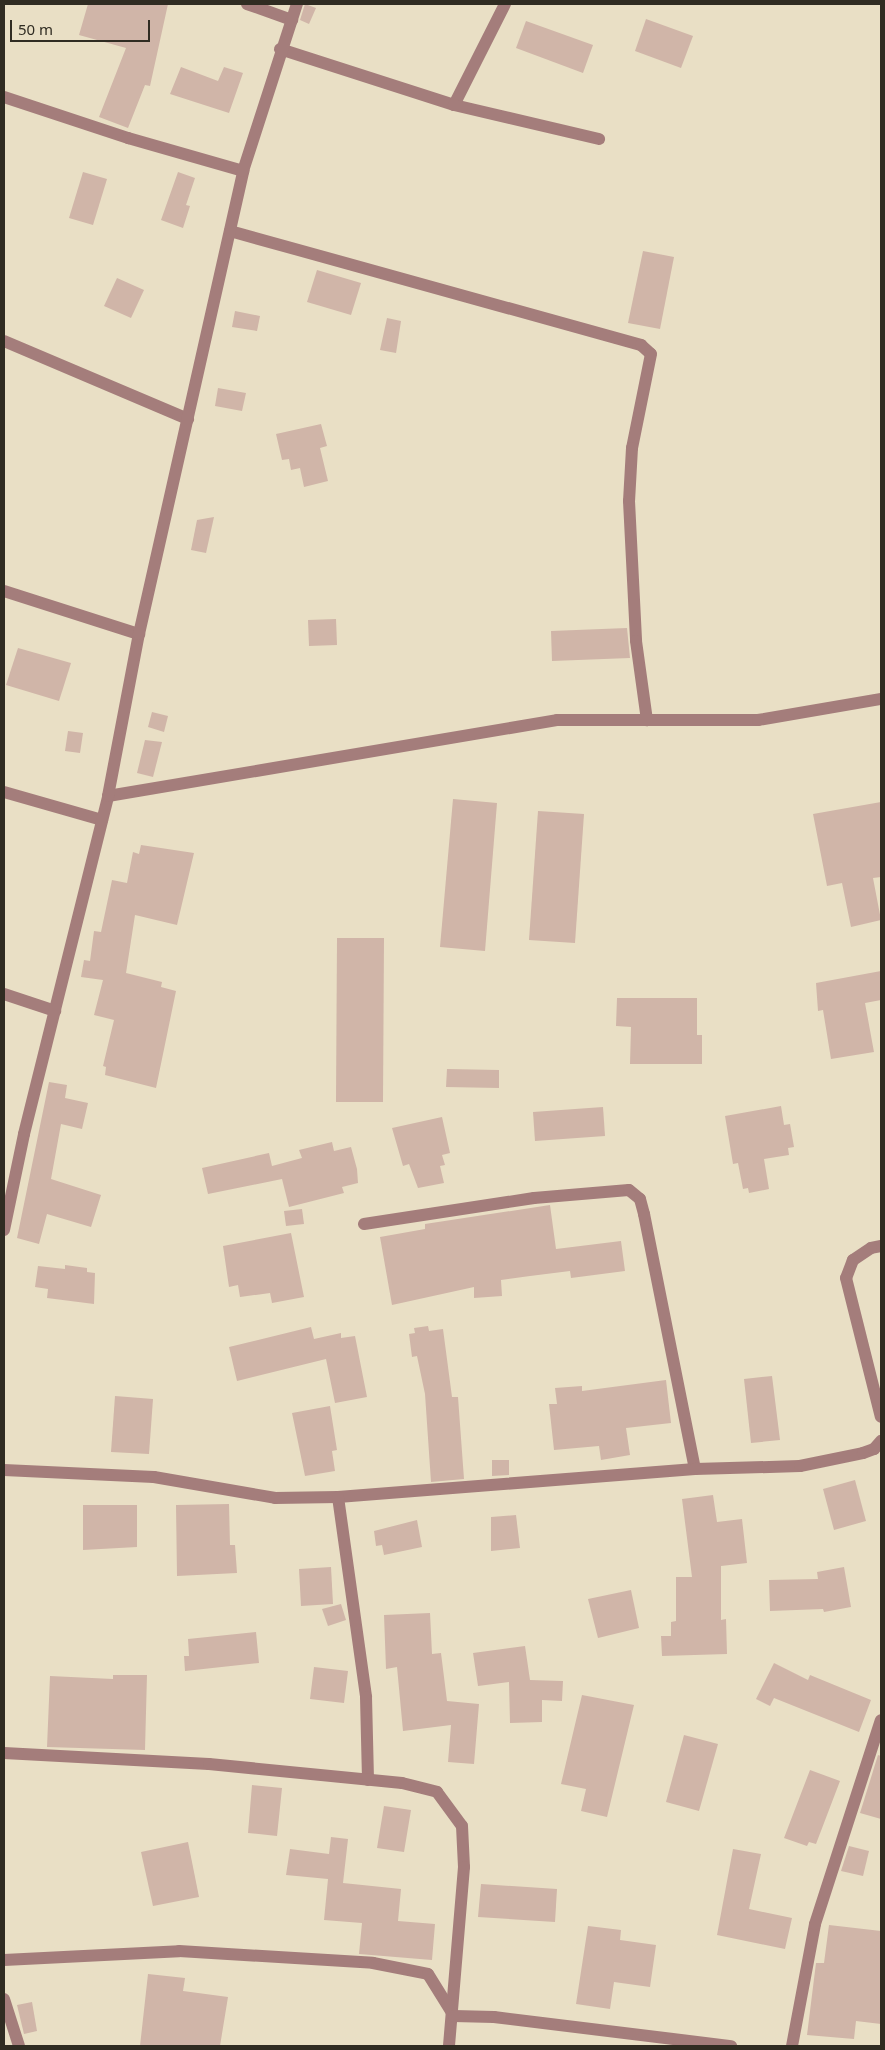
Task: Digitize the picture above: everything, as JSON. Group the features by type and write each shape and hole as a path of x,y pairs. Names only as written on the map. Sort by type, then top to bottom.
{"street":[{"path":"247,4 292,20"},
{"path":"4,1224 108,796 139,634 243,171 280,50 297,4"},
{"path":"454,105 504,4"},
{"path":"280,50 454,105 599,139"},
{"path":"4,97 128,138 243,171"},
{"path":"230,231 647,349 651,354 632,448 629,501 636,641 647,720"},
{"path":"4,341 188,419"},
{"path":"4,591 139,634"},
{"path":"108,796 557,720 758,720 881,699"},
{"path":"4,792 102,820"},
{"path":"4,994 55,1011"},
{"path":"364,1224 534,1198 629,1190 640,1198 695,1469"},
{"path":"881,1246 871,1248 853,1260 846,1278 881,1418"},
{"path":"4,1470 154,1477 274,1498 338,1496 695,1469 800,1466 863,1453 874,1449 881,1440"},
{"path":"338,1496 366,1697 368,1780"},
{"path":"792,2046 816,1924 881,1720"},
{"path":"4,1753 209,1764 402,1783 437,1792 462,1826 464,1866 456,1946 454,2016 449,2046"},
{"path":"4,1960 179,1951 373,1964 428,1974 454,2016"},
{"path":"4,1999 8,2025 19,2046"},
{"path":"454,2016 494,2017 731,2046"}],"building":[{"path":"88,4 168,4 150,86 145,85 128,128 99,117 126,48 79,35"},
{"path":"305,4 316,8 309,24 300,20"},
{"path":"646,19 693,36 681,68 635,51"},
{"path":"526,21 593,45 583,73 516,48"},
{"path":"181,67 218,81 224,67 243,73 229,113 170,94"},
{"path":"83,172 107,179 93,225 69,218"},
{"path":"178,172 195,178 186,205 190,206 183,228 161,220"},
{"path":"643,251 674,257 660,329 628,323"},
{"path":"317,270 361,283 351,315 307,302"},
{"path":"117,278 144,290 131,318 104,306"},
{"path":"235,311 260,316 257,331 232,327"},
{"path":"387,318 401,321 396,353 380,350"},
{"path":"218,388 246,393 242,411 215,406"},
{"path":"321,424 327,446 320,448 328,481 304,487 300,468 291,470 289,459 282,460 276,434"},
{"path":"214,517 206,553 191,550 197,520"},
{"path":"336,619 337,645 309,646 308,620"},
{"path":"627,628 630,658 552,661 551,631"},
{"path":"18,648 71,663 59,701 6,685"},
{"path":"152,712 168,716 164,732 148,727"},
{"path":"68,731 83,733 80,753 65,751"},
{"path":"145,740 162,742 153,777 137,773"},
{"path":"453,799 497,803 485,951 440,947"},
{"path":"881,802 881,877 873,878 881,920 851,927 842,883 827,886 813,814"},
{"path":"538,811 584,814 575,943 529,940"},
{"path":"141,845 194,853 177,925 135,915 126,973 162,982 161,987 176,991 156,1088 105,1075 106,1067 103,1066 114,1020 94,1015 103,980 81,977 84,960 90,961 94,931 101,932 112,880 127,883 133,852 139,854"},
{"path":"337,938 384,938 383,1102 336,1102"},
{"path":"881,971 881,1000 865,1003 874,1052 831,1059 823,1010 818,1011 816,983"},
{"path":"617,998 697,998 697,1035 702,1035 702,1064 630,1064 631,1027 616,1026"},
{"path":"447,1069 499,1070 499,1088 446,1087"},
{"path":"49,1082 67,1085 65,1098 88,1103 82,1129 61,1124 51,1179 101,1195 91,1227 47,1214 39,1244 17,1238"},
{"path":"781,1106 784,1125 790,1124 794,1147 788,1148 789,1155 764,1159 769,1189 749,1193 748,1188 743,1189 738,1163 733,1164 725,1116"},
{"path":"603,1107 605,1136 535,1141 533,1112"},
{"path":"442,1117 450,1153 442,1155 445,1165 440,1166 444,1183 418,1188 409,1164 403,1166 392,1128"},
{"path":"332,1142 334,1151 351,1147 357,1169 358,1183 342,1187 344,1193 289,1207 282,1179 208,1194 202,1168 269,1153 272,1166 302,1158 299,1150"},
{"path":"550,1205 556,1249 621,1241 625,1271 571,1278 570,1271 501,1280 502,1296 474,1298 474,1287 392,1305 380,1237 425,1229 425,1224"},
{"path":"302,1209 304,1224 286,1226 284,1211"},
{"path":"291,1233 304,1297 272,1303 270,1293 240,1297 238,1285 229,1287 223,1246"},
{"path":"65,1265 87,1268 87,1272 95,1273 94,1304 47,1298 48,1289 35,1287 38,1266 65,1269"},
{"path":"428,1326 429,1331 443,1329 452,1397 458,1397 464,1479 431,1482 425,1394 417,1356 412,1357 409,1334 415,1333 414,1328"},
{"path":"311,1327 314,1339 341,1333 341,1338 355,1336 367,1397 335,1403 326,1359 237,1381 229,1347"},
{"path":"772,1376 780,1440 751,1443 744,1379"},
{"path":"666,1380 671,1423 626,1428 630,1455 601,1460 599,1446 554,1450 549,1404 557,1404 555,1388 582,1386 582,1391"},
{"path":"115,1396 153,1399 149,1454 111,1452"},
{"path":"330,1406 337,1450 332,1451 335,1471 305,1476 292,1413"},
{"path":"492,1460 509,1460 509,1475 492,1476"},
{"path":"855,1480 866,1521 834,1530 823,1489"},
{"path":"713,1495 717,1522 742,1519 747,1563 721,1566 721,1620 726,1619 727,1654 662,1656 661,1636 671,1636 671,1622 676,1621 676,1577 692,1577 682,1499"},
{"path":"229,1504 230,1545 235,1545 237,1573 177,1576 176,1505"},
{"path":"83,1505 137,1505 137,1547 83,1550"},
{"path":"516,1515 520,1548 491,1551 491,1517"},
{"path":"417,1520 422,1547 384,1555 382,1545 376,1546 374,1531"},
{"path":"331,1567 333,1604 301,1606 299,1569"},
{"path":"844,1567 851,1607 824,1612 823,1609 770,1611 769,1580 818,1579 817,1572"},
{"path":"631,1590 639,1628 598,1638 588,1599"},
{"path":"341,1604 346,1620 328,1626 322,1609"},
{"path":"430,1613 432,1654 441,1653 447,1701 479,1704 474,1764 448,1762 451,1725 403,1731 397,1667 386,1669 384,1615"},
{"path":"256,1632 259,1663 185,1671 184,1656 189,1656 188,1639"},
{"path":"525,1646 530,1680 563,1681 562,1701 542,1700 542,1722 510,1723 509,1682 478,1686 473,1653"},
{"path":"774,1663 808,1680 810,1675 871,1700 859,1732 774,1698 770,1706 756,1699"},
{"path":"314,1667 348,1671 344,1703 310,1699"},
{"path":"113,1675 147,1675 145,1750 47,1747 50,1676 113,1679"},
{"path":"582,1695 634,1705 607,1817 581,1811 586,1789 561,1784"},
{"path":"684,1735 718,1744 699,1811 666,1802"},
{"path":"878,1755 881,1756 881,1819 860,1813"},
{"path":"810,1770 840,1781 816,1844 809,1842 807,1846 784,1838"},
{"path":"252,1785 282,1788 277,1836 248,1833"},
{"path":"384,1806 411,1810 404,1852 377,1848"},
{"path":"331,1837 348,1839 343,1883 401,1889 398,1921 435,1924 432,1960 359,1954 362,1923 324,1920 328,1879 286,1875 290,1849 329,1854"},
{"path":"188,1842 199,1897 153,1906 141,1852"},
{"path":"849,1846 869,1851 863,1876 841,1871"},
{"path":"733,1849 761,1854 749,1909 792,1918 785,1949 717,1935"},
{"path":"481,1884 557,1889 555,1922 478,1917"},
{"path":"829,1925 881,1931 881,2024 856,2021 854,2039 807,2035 816,1963 824,1963"},
{"path":"588,1926 621,1930 620,1940 656,1945 650,1987 614,1982 610,2009 576,2004"},
{"path":"148,1974 185,1978 183,1991 228,1997 220,2046 140,2046"},
{"path":"32,2002 37,2031 24,2034 17,2005"}]}
